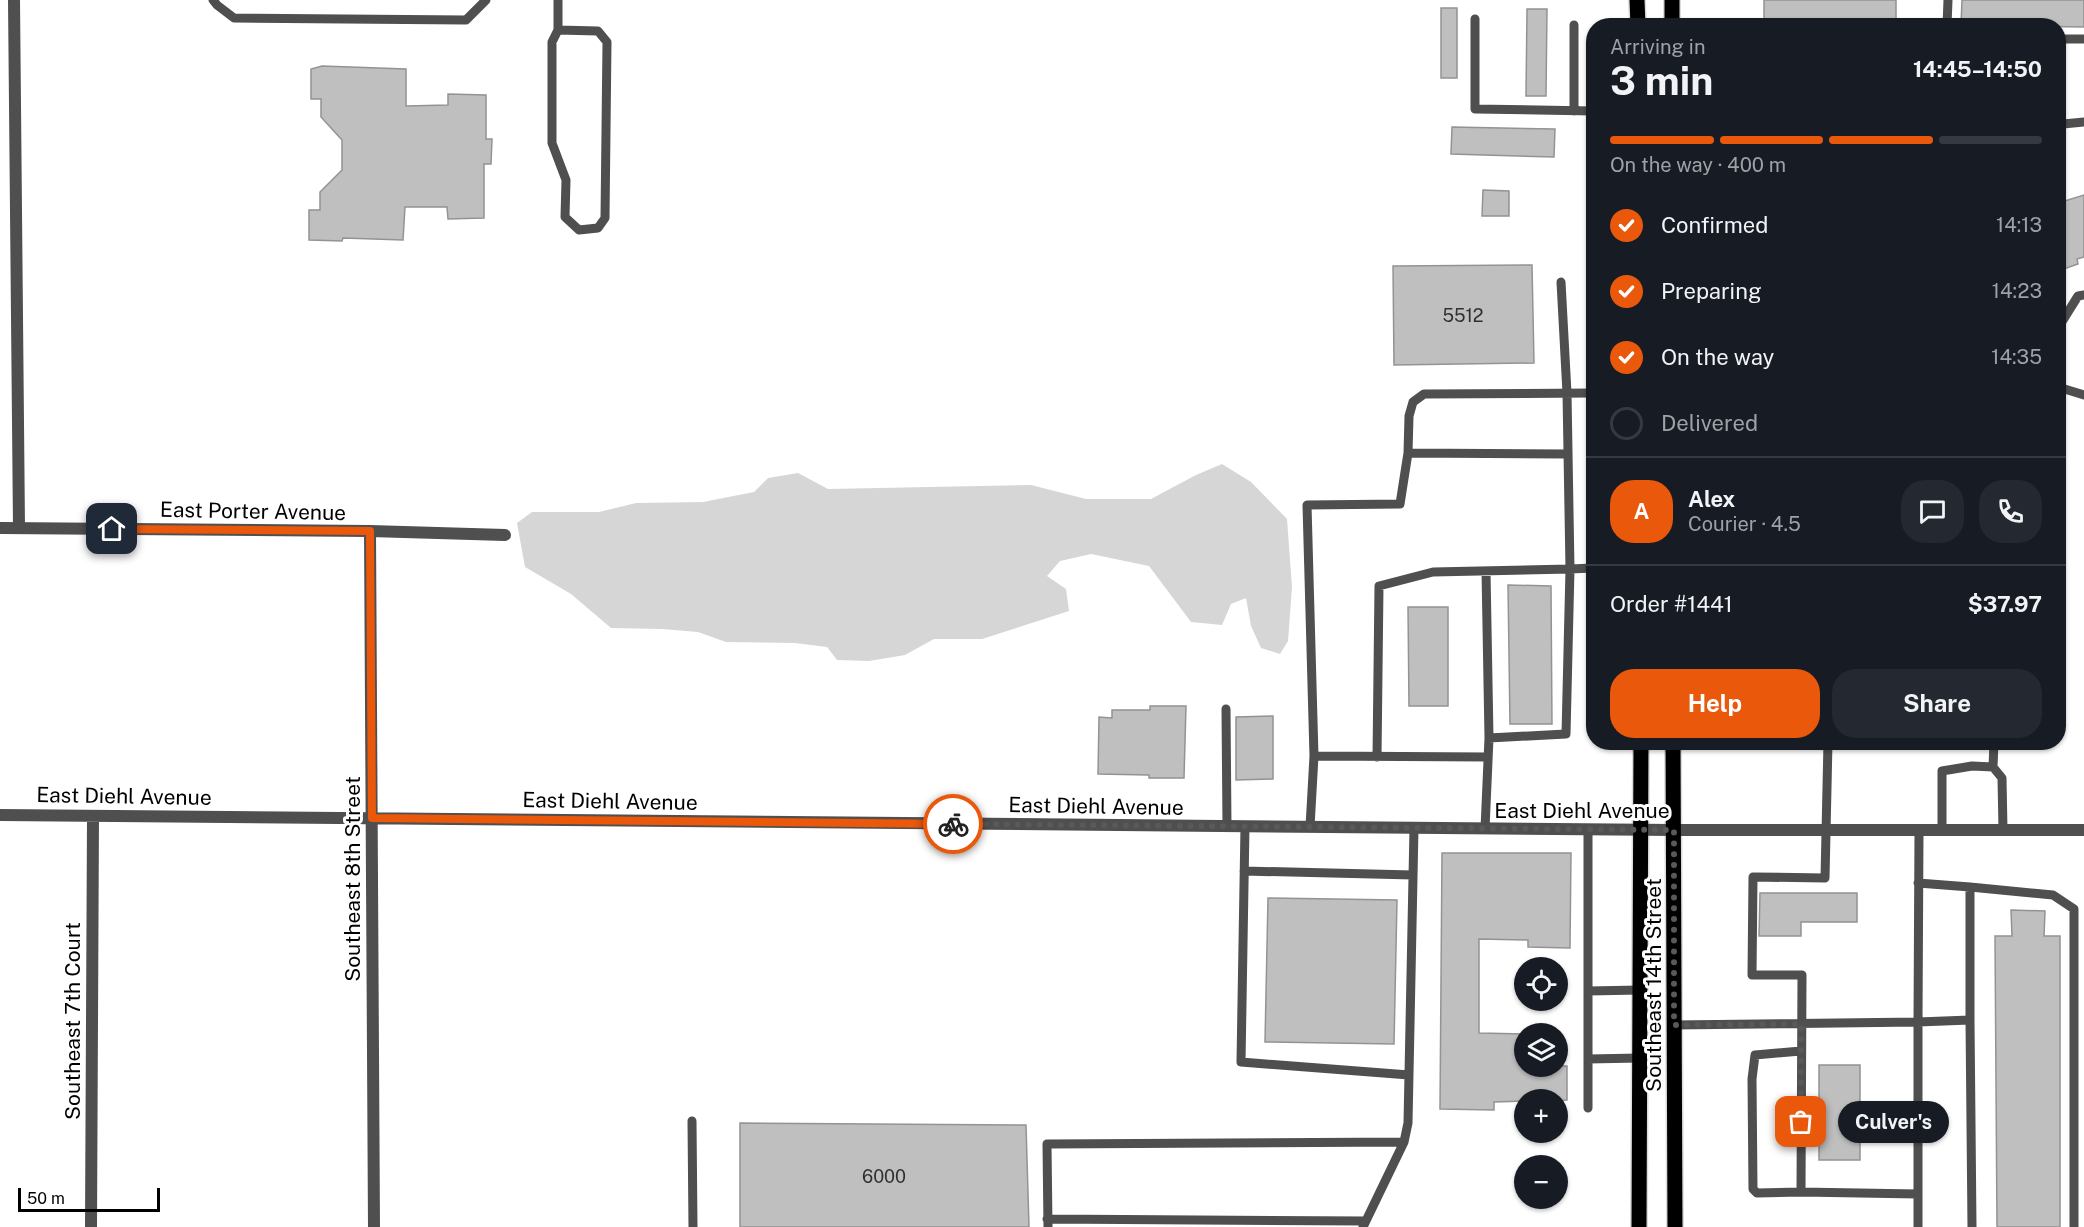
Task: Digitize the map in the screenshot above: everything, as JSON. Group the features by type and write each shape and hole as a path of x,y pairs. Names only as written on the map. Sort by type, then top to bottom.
{"main road":[{"path":"1637,0 1638,18"},
{"path":"1672,0 1672,18"},
{"name":"Southeast 14th Street","path":"1639,1227 1641,750"},
{"name":"Southeast 14th Street","path":"1673,750 1674,1227"}],"street":[{"path":"14,0 19,528"},
{"name":"East Porter Avenue","path":"0,528 370,531 505,535"},
{"name":"Southeast 8th Street","path":"370,531 374,1227"},
{"name":"East Diehl Avenue","path":"0,815 1588,830 2084,830"},
{"name":"Southeast 7th Court","path":"91,1227 93,816"}],"lane":[{"path":"213,0 234,18 466,20 486,0"},
{"path":"558,0 558,30 552,42 552,143 566,180 565,217 579,230 598,228 604,218 607,42 598,31 558,30"},
{"path":"1947,18 1948,0"},
{"path":"1475,19 1475,109 1586,111"},
{"path":"1574,25 1574,111"},
{"path":"2066,39 2084,39"},
{"path":"2066,124 2084,122"},
{"path":"1489,738 1566,734 1570,569 1567,393 1561,282"},
{"path":"2066,316 2078,297 2084,295"},
{"path":"2066,389 2084,395"},
{"path":"1310,827 1314,756 1307,505 1400,504 1408,453 1408,416 1413,402 1424,394 1586,393"},
{"path":"1408,453 1568,454"},
{"path":"1377,756 1379,586 1433,572 1586,568"},
{"path":"1485,829 1489,738 1486,571"},
{"path":"1226,709 1227,826"},
{"path":"1801,1192 1802,975 1752,975 1753,877 1825,878 1828,750"},
{"path":"1994,750 1993,767 2002,778 2002,830"},
{"path":"1314,756 1488,757"},
{"path":"1942,830 1942,771 1972,766 1993,767"},
{"path":"1245,826 1241,1062 1409,1075"},
{"path":"1404,1142 1047,1144 1047,1223 1365,1224 1404,1142 1408,1123 1413,828"},
{"path":"1588,830 1588,1108"},
{"path":"1918,1227 1919,830"},
{"path":"1244,871 1413,875"},
{"path":"1918,883 2053,895 2074,909 2074,1227"},
{"path":"1970,887 1972,1227"},
{"path":"1588,991 1640,990"},
{"path":"1674,1025 1970,1020"},
{"path":"1801,1051 1755,1054 1752,1078 1753,1189 1756,1192 1918,1194"},
{"path":"1588,1059 1640,1058"},
{"path":"692,1121 693,1227"}],"shaded area":[{"path":"1222,464 1251,482 1287,519 1292,587 1288,641 1280,654 1261,648 1251,626 1246,598 1231,604 1222,625 1191,622 1149,566 1091,554 1060,561 1047,576 1066,589 1069,611 982,639 934,639 905,655 869,661 837,660 827,647 795,643 726,642 698,632 611,628 571,594 525,567 517,523 532,512 599,512 636,503 703,502 754,492 768,478 798,473 828,489 1031,485 1086,499 1151,499"}],"building":[{"path":"1764,0 1896,0 1896,18 1764,18"},
{"path":"1962,0 2084,0 2084,27 2066,27 2066,18 1961,18"},
{"path":"1441,8 1457,8 1457,78 1441,78"},
{"path":"1527,9 1547,9 1546,96 1526,96"},
{"path":"322,66 406,69 406,106 448,105 448,94 486,95 486,139 492,139 491,164 484,164 484,218 448,219 447,207 405,207 403,240 343,238 342,241 309,240 309,210 320,210 320,192 342,170 342,140 321,117 321,99 311,99 311,69"},
{"path":"1452,127 1555,129 1554,157 1451,154"},
{"path":"1483,190 1509,191 1509,216 1482,216"},
{"path":"2084,195 2084,257 2077,259 2078,264 2066,268 2066,201"},
{"path":"1532,265 1534,363 1394,365 1393,266"},
{"path":"1508,585 1551,586 1552,724 1510,724"},
{"path":"1408,607 1448,607 1448,706 1409,706"},
{"path":"1150,706 1186,706 1184,778 1098,774 1099,717 1112,718 1112,710 1150,710"},
{"path":"1273,716 1273,779 1236,780 1236,717"},
{"path":"1442,853 1571,853 1570,948 1528,947 1528,940 1479,939 1479,1033 1514,1034 1514,1077 1567,1077 1567,1089 1514,1089 1514,1101 1494,1102 1494,1110 1440,1109"},
{"path":"1760,893 1857,893 1857,922 1801,922 1801,936 1759,936"},
{"path":"1268,898 1397,900 1394,1044 1265,1042"},
{"path":"2011,910 2045,911 2044,936 2060,936 2060,1227 1997,1227 1995,936 2012,936"},
{"path":"1819,1065 1860,1065 1860,1107 1866,1107 1866,1129 1860,1129 1860,1160 1819,1160 1819,1126 1816,1126 1816,1107 1819,1107"},
{"path":"740,1123 1026,1125 1029,1227 740,1227"}],"way so far":[{"path":"953,824 1674,830 1674,1025 1801,1024 1801,1122"}],"place":[{"name":"Culver's","path":"1801,1122"}],"route":[{"path":"112,529 370,531 372,818 953,824"}]}
